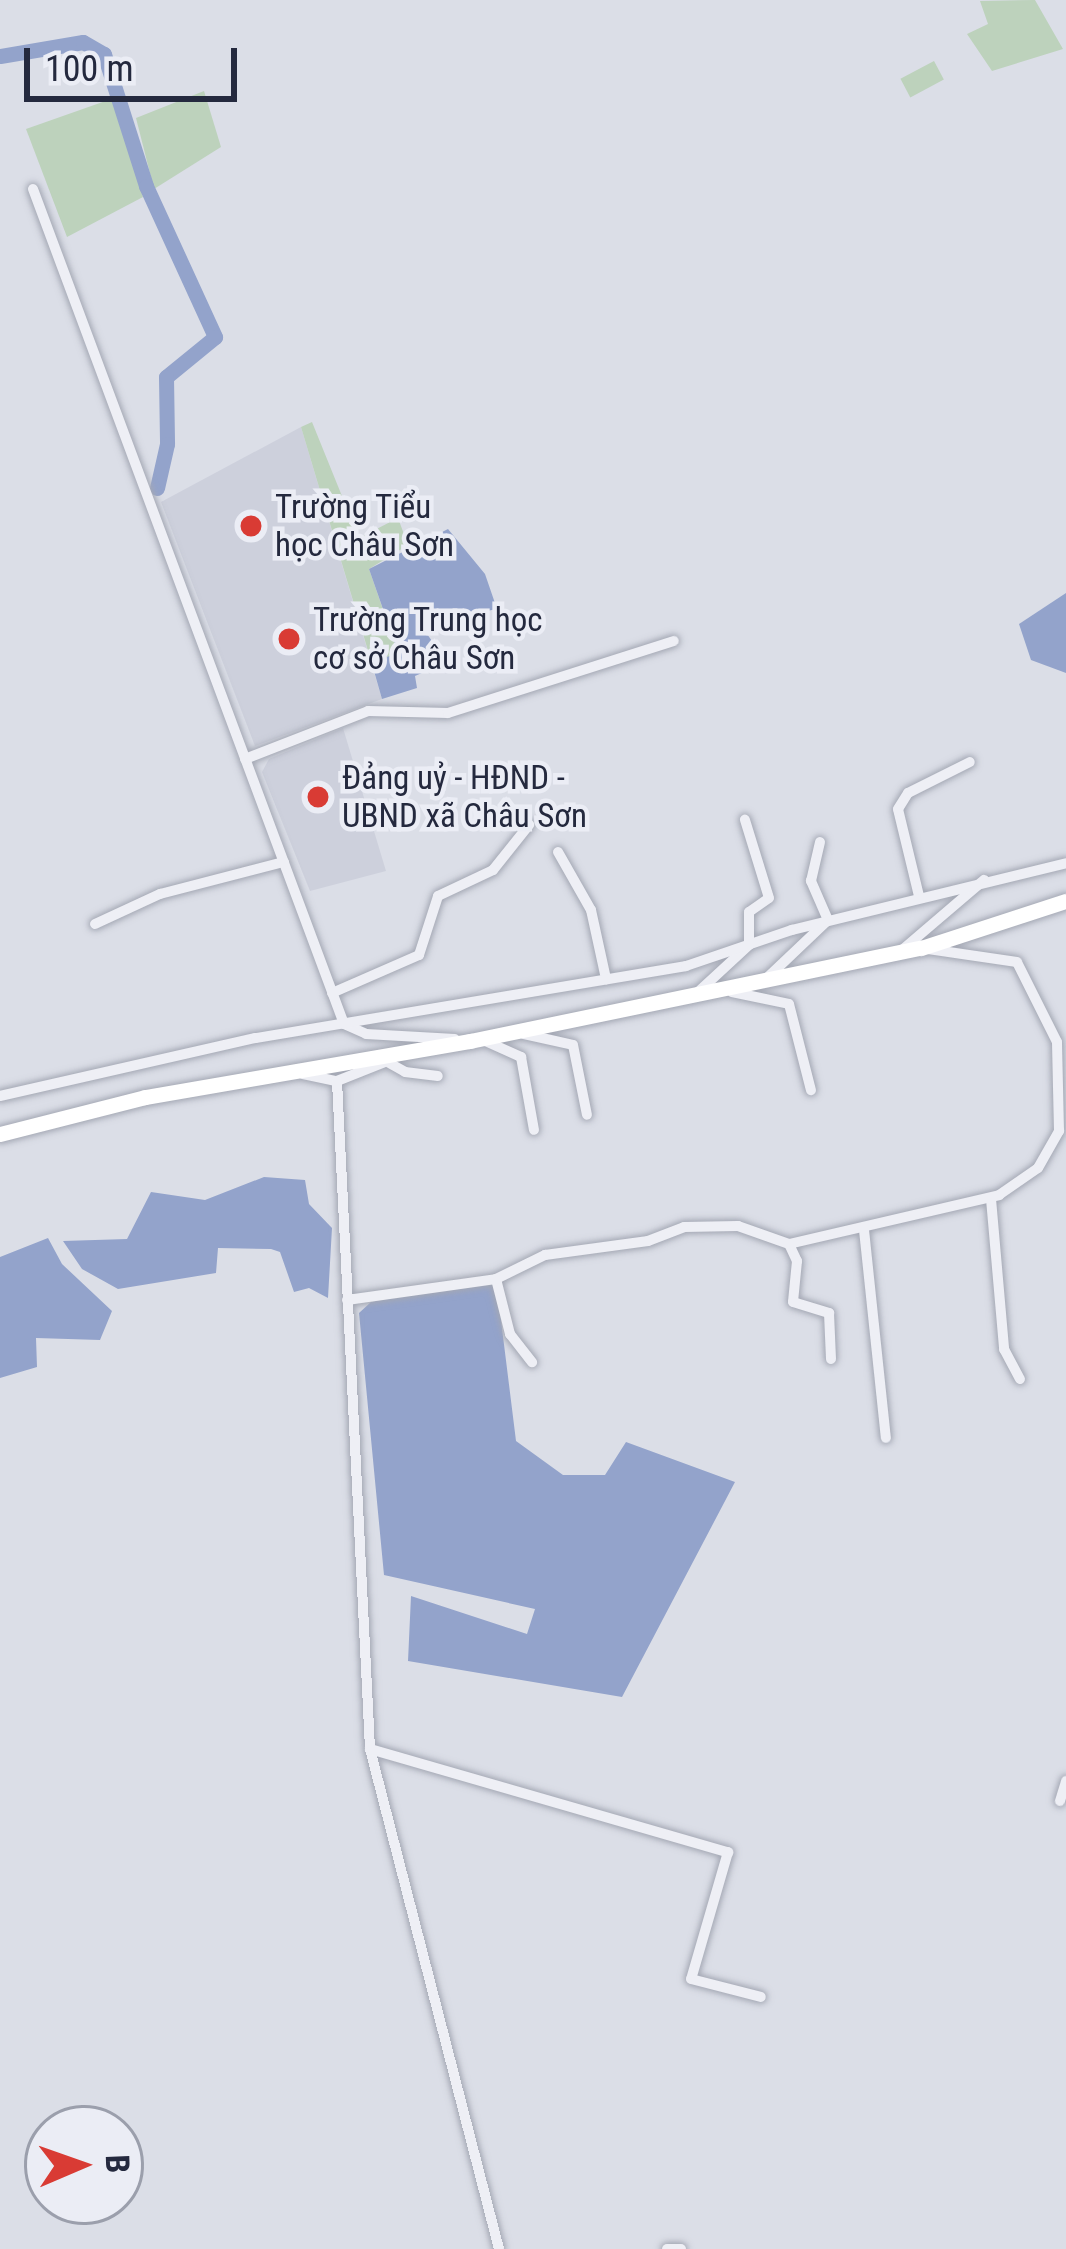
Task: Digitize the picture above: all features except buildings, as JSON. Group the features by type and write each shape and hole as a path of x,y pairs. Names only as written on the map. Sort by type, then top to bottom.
{"main road":[{"path":"0,1134 282,1070 475,1040 921,948 1066,901"}],"street":[{"path":"32,189 344,1024 366,1034 475,1040 521,1057 534,1130"},
{"path":"245,759 368,711 448,712 674,641"},
{"path":"919,896 898,808 908,793 970,762"},
{"path":"704,992 748,945 749,912 770,894 745,820"},
{"path":"332,993 419,956 438,896 493,870 529,825"},
{"path":"820,842 812,880 828,920"},
{"path":"558,852 591,910 606,979"},
{"path":"95,924 160,894 284,862"},
{"path":"0,1096 344,1024 686,966 828,920 986,878 1066,863"},
{"path":"902,950 986,878"},
{"path":"766,979 828,920"},
{"path":"347,1300 496,1279 545,1255 648,1241 684,1226 738,1226 789,1244 991,1199 1049,1153 1063,1100 1057,1042 1017,962 921,948"},
{"path":"704,992 789,1004 811,1090"},
{"path":"515,1031 573,1045 586,1115"},
{"path":"282,1070 338,1081 380,1057 438,1076"},
{"path":"338,1081 370,1749 500,2249"},
{"path":"991,1199 1004,1349 1020,1379"},
{"path":"864,1230 886,1438"},
{"path":"789,1244 797,1262 793,1302 830,1313 830,1359"},
{"path":"496,1279 510,1334 532,1362"},
{"path":"370,1749 728,1852 691,1979 761,1997"},
{"path":"1060,1801 1066,1780"},
{"path":"667,2249 682,2249"}],"shaded area":[{"path":"301,427 382,699 255,746 161,502"},
{"name":"Đảng uỷ - HĐND - UBND xã Châu Sơn","path":"343,728 386,871 310,891 262,772 269,759"}],"green space":[{"path":"1035,0 1063,49 992,71 967,34 988,24 980,1"},
{"path":"934,61 944,80 910,97 900,79"},
{"path":"204,91 221,147 154,189 136,118"},
{"path":"114,98 143,197 67,237 26,129"},
{"path":"312,422 359,538 398,518 408,545 369,569 398,653 372,664 301,427"}],"water":[{"path":"448,529 485,574 497,609 436,621 427,634 447,662 415,676 417,688 382,699 372,664 398,652 369,569"},
{"path":"1066,593 1066,673 1031,660 1019,624"},
{"path":"264,1177 305,1180 309,1204 332,1228 328,1298 309,1288 294,1292 280,1252 271,1249 218,1248 216,1273 118,1289 82,1269 63,1241 127,1239 151,1192 205,1200"},
{"path":"48,1238 62,1264 112,1311 100,1340 36,1338 37,1367 0,1378 0,1257"},
{"path":"489,1279 497,1288 516,1441 563,1475 605,1475 626,1442 735,1482 622,1697 408,1661 411,1596 527,1634 535,1609 384,1575 359,1313 371,1302"}],"waterway":[{"path":"0,56 83,42 104,54 146,186 215,337 166,377 167,444 157,488"}],"place":[{"name":"Trường Tiểu học Châu Sơn","path":"251,526"},
{"name":"Trường Trung học cơ sở Châu Sơn","path":"289,639"},
{"name":"Đảng uỷ - HĐND - UBND xã Châu Sơn","path":"318,797"}]}
